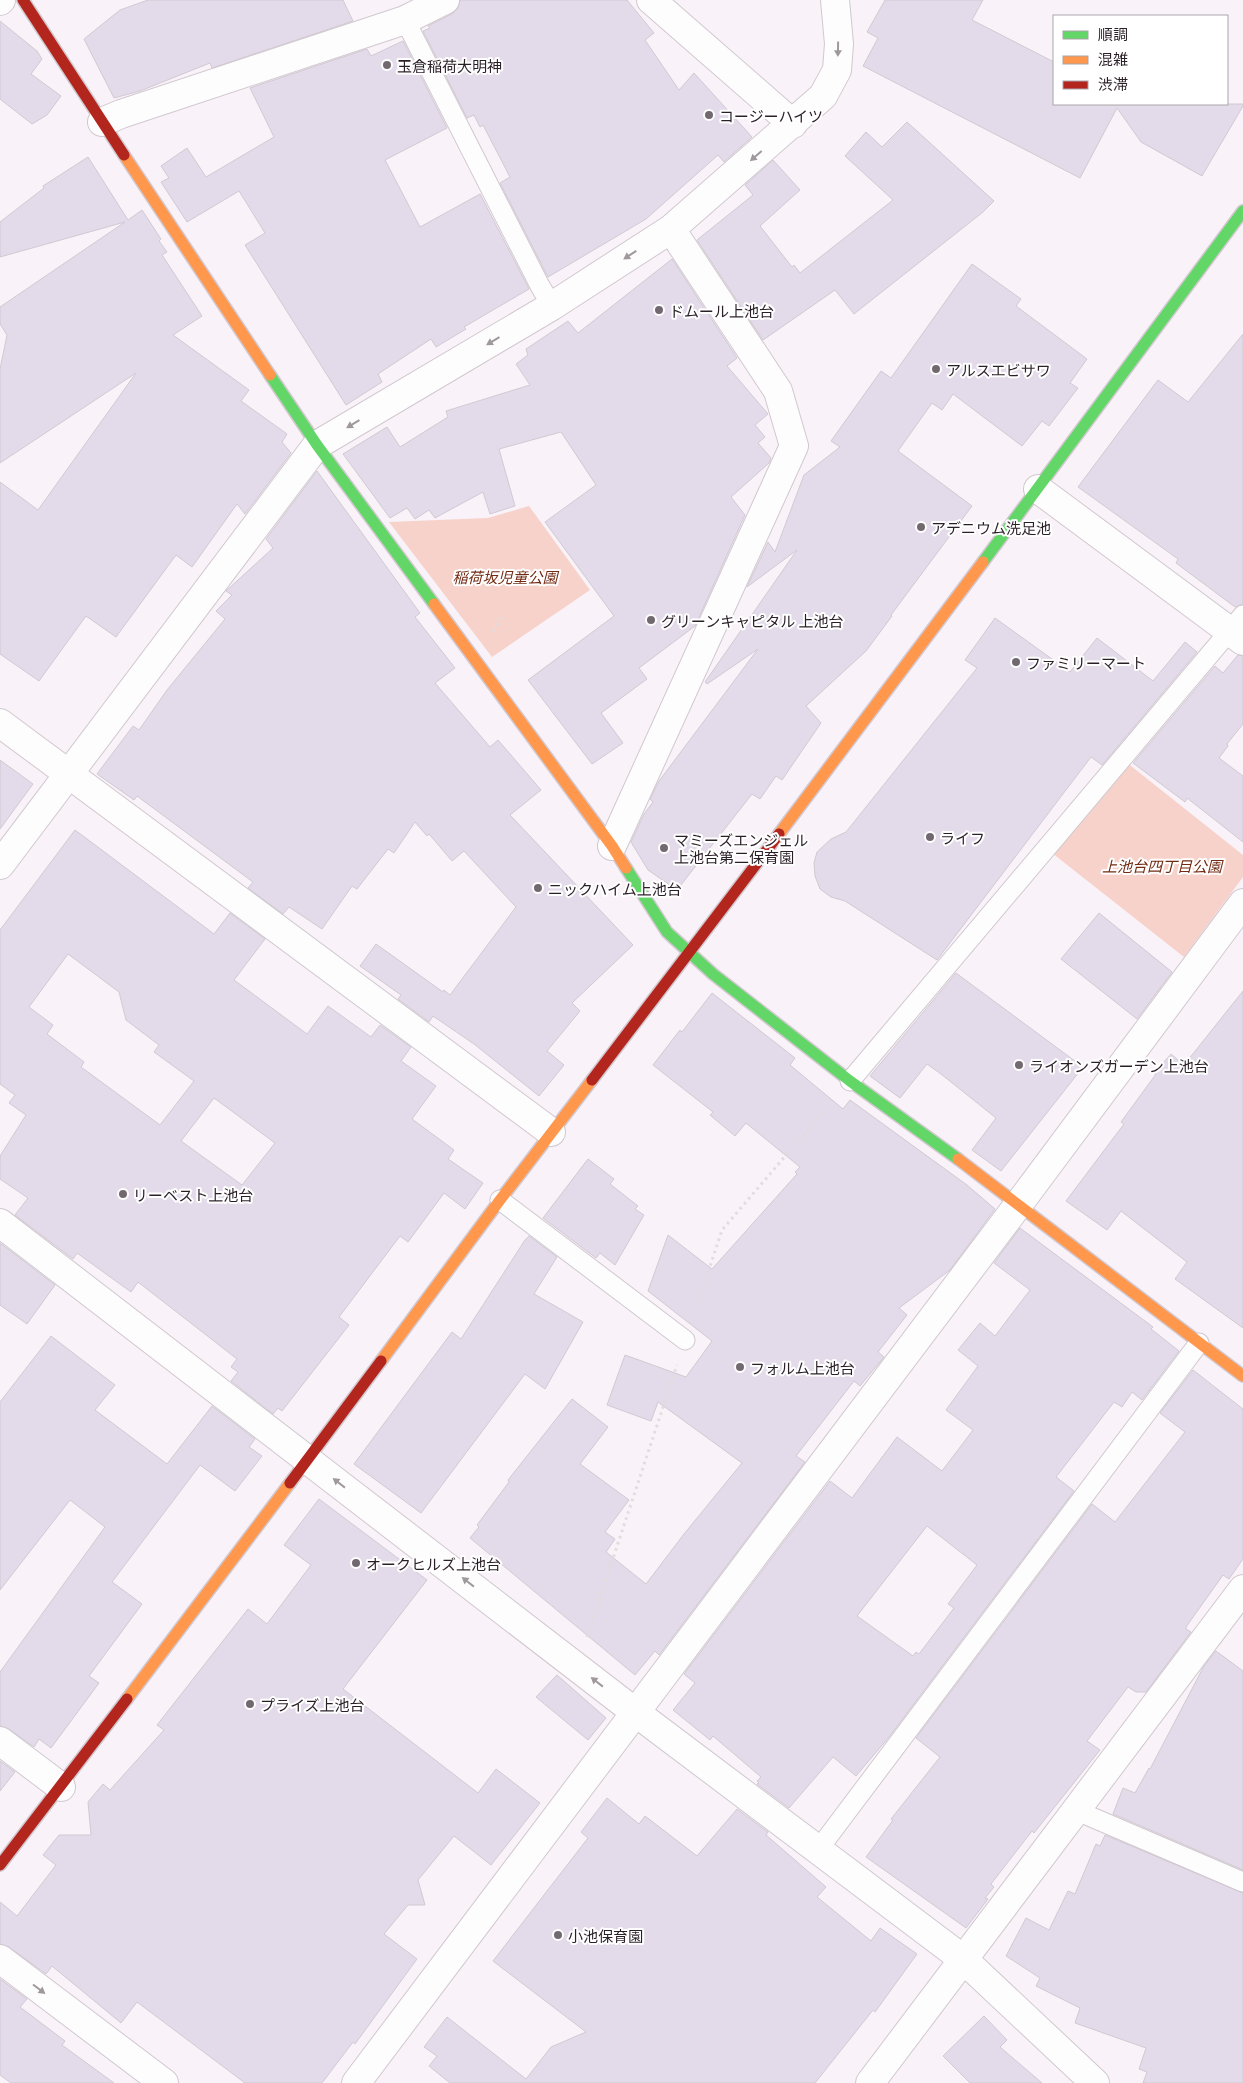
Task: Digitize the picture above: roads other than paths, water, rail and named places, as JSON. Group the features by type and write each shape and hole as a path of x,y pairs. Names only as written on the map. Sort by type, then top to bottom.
{"street":[{"path":"23,0 317,445 612,846 667,932 689,954 850,1081 1018,1205 1243,1376"},
{"path":"102,122 121,114 405,20 445,0"},
{"path":"650,0 793,124"},
{"path":"0,865 317,445 552,306 671,229 823,96 837,70 839,44 835,0"},
{"path":"0,1865 308,1460 551,1132 689,954 1038,489 1243,211"},
{"path":"612,846 794,446 778,391 671,229"},
{"path":"1038,489 1238,629"},
{"path":"0,723 551,1132"},
{"path":"356,2083 1018,1205 1243,903"},
{"path":"0,1223 635,1712 963,1959 1095,2083"},
{"path":"870,2083 1243,1588"},
{"path":"0,1741 61,1787"},
{"path":"0,1960 164,2083"}],"lane":[{"path":"405,20 535,277 552,306"},
{"path":"850,1081 1238,629"},
{"path":"500,1200 685,1340"},
{"path":"818,1850 1199,1343"},
{"path":"1075,1810 1243,1882"}],"place":[{"name":"玉倉稲荷大明神","path":"387,65"},
{"name":"コージーハイツ","path":"709,115"},
{"name":"ドムール上池台","path":"659,310"},
{"name":"アルスエビサワ","path":"936,369"},
{"name":"アデニウム洗足池","path":"921,527"},
{"name":"グリーンキャピタル 上池台","path":"651,620"},
{"name":"ファミリーマート","path":"1016,662"},
{"name":"ライフ","path":"930,837"},
{"name":"マミーズエンジェル 上池台第二保育園","path":"664,848"},
{"name":"ニックハイム上池台","path":"538,888"},
{"name":"ライオンズガーデン上池台","path":"1019,1065"},
{"name":"リーベスト上池台","path":"123,1194"},
{"name":"フォルム上池台","path":"740,1367"},
{"name":"オークヒルズ上池台","path":"356,1563"},
{"name":"プライズ上池台","path":"250,1704"},
{"name":"小池保育園","path":"558,1935"}],"park label":[{"name":"稲荷坂児童公園","path":"505,576"},
{"name":"上池台四丁目公園","path":"1162,865"}]}
